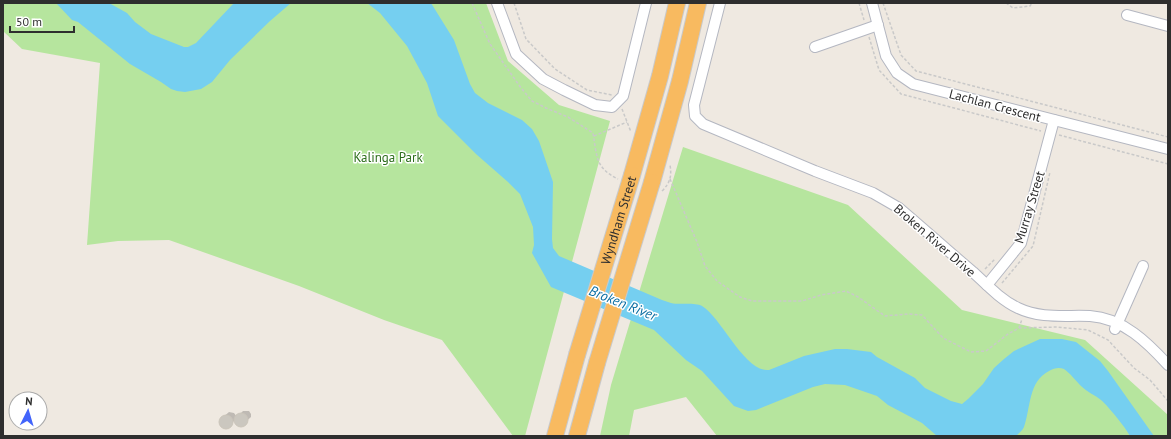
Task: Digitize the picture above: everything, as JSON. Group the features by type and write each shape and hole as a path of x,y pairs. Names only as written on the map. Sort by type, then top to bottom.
{"highway":[{"name":"Wyndham Street","path":"555,436 625,177 660,76 677,3"},
{"name":"Wyndham Street","path":"577,436 597,363 655,188 698,3"}],"street":[{"path":"497,3 516,54 543,78 595,105 616,101 623,96 646,3"},
{"name":"Broken River Drive","path":"720,3 696,96 694,111 698,120 708,126 815,171 873,193 886,200 911,218 987,286 1016,307 1025,311 1046,316 1067,316 1116,326 1160,356 1168,365"},
{"name":"Lachlan Crescent","path":"872,3 886,56 896,72 913,84 1168,149"},
{"path":"1127,15 1168,26"},
{"path":"815,47 878,24"},
{"name":"Murray Street","path":"987,286 1021,243 1054,120"},
{"path":"1116,326 1143,266"}],"path":[{"path":"472,3 490,44 532,101 568,117 593,133 598,164 613,176 625,177"},
{"path":"514,3 526,39 555,69 587,90 616,101 632,133"},
{"path":"883,3 901,55 916,71 1168,137"},
{"path":"1006,3 1014,8 1030,6 1032,3"},
{"path":"593,136 627,122"},
{"path":"655,188 664,188 670,179 672,174 669,162"},
{"path":"670,179 698,242 705,266 717,281 740,297 752,301 802,301 821,295 846,291 858,297 885,316 909,314 922,315 943,338 971,352 986,351 1008,334 1019,328 1057,327 1088,330 1108,340 1134,368 1150,380 1168,401"},
{"path":"985,268 995,259"}],"green space":[{"name":"Kalinga Park","path":"3,3 486,3 508,61 559,105 610,121 525,436 513,436 442,340 384,320 299,286 169,240 118,241 87,245 100,63 22,49 3,31"},
{"path":"683,147 848,205 962,310 1085,340 1168,415 1168,436 717,436 686,397 634,410 629,436 600,436 611,385"}],"water":[{"path":"56,3 109,3 127,13 135,22 151,34 184,47 188,47 196,43 234,3 291,3 230,60 212,82 201,89 185,92 171,89 130,64 78,22 72,20"},
{"name":"Broken River","path":"367,3 431,3 454,40 470,84 475,93 488,103 522,120 532,129 539,141 553,182 552,239 553,248 559,256 662,300 674,304 695,304 702,306 718,321 734,344 751,363 760,369 769,370 804,356 835,349 871,352 877,357 915,378 925,388 951,401 962,404 983,384 994,368 1014,351 1040,339 1062,339 1076,342 1100,361 1154,436 1130,436 1121,423 1099,398 1083,388 1064,369 1060,368 1049,371 1037,382 1031,396 1024,427 1016,436 937,436 922,423 888,405 877,396 845,385 825,384 813,387 756,410 748,411 734,406 702,371 686,360 654,330 551,287 532,253 534,245 533,227 520,194 476,154 438,116 427,83 407,46 380,13"}],"building":[{"path":"241,413 246,415 248,420 246,425 241,427 236,425 234,420 236,415"},
{"path":"226,415 231,417 233,422 231,427 226,429 221,427 219,422 221,417"}]}
